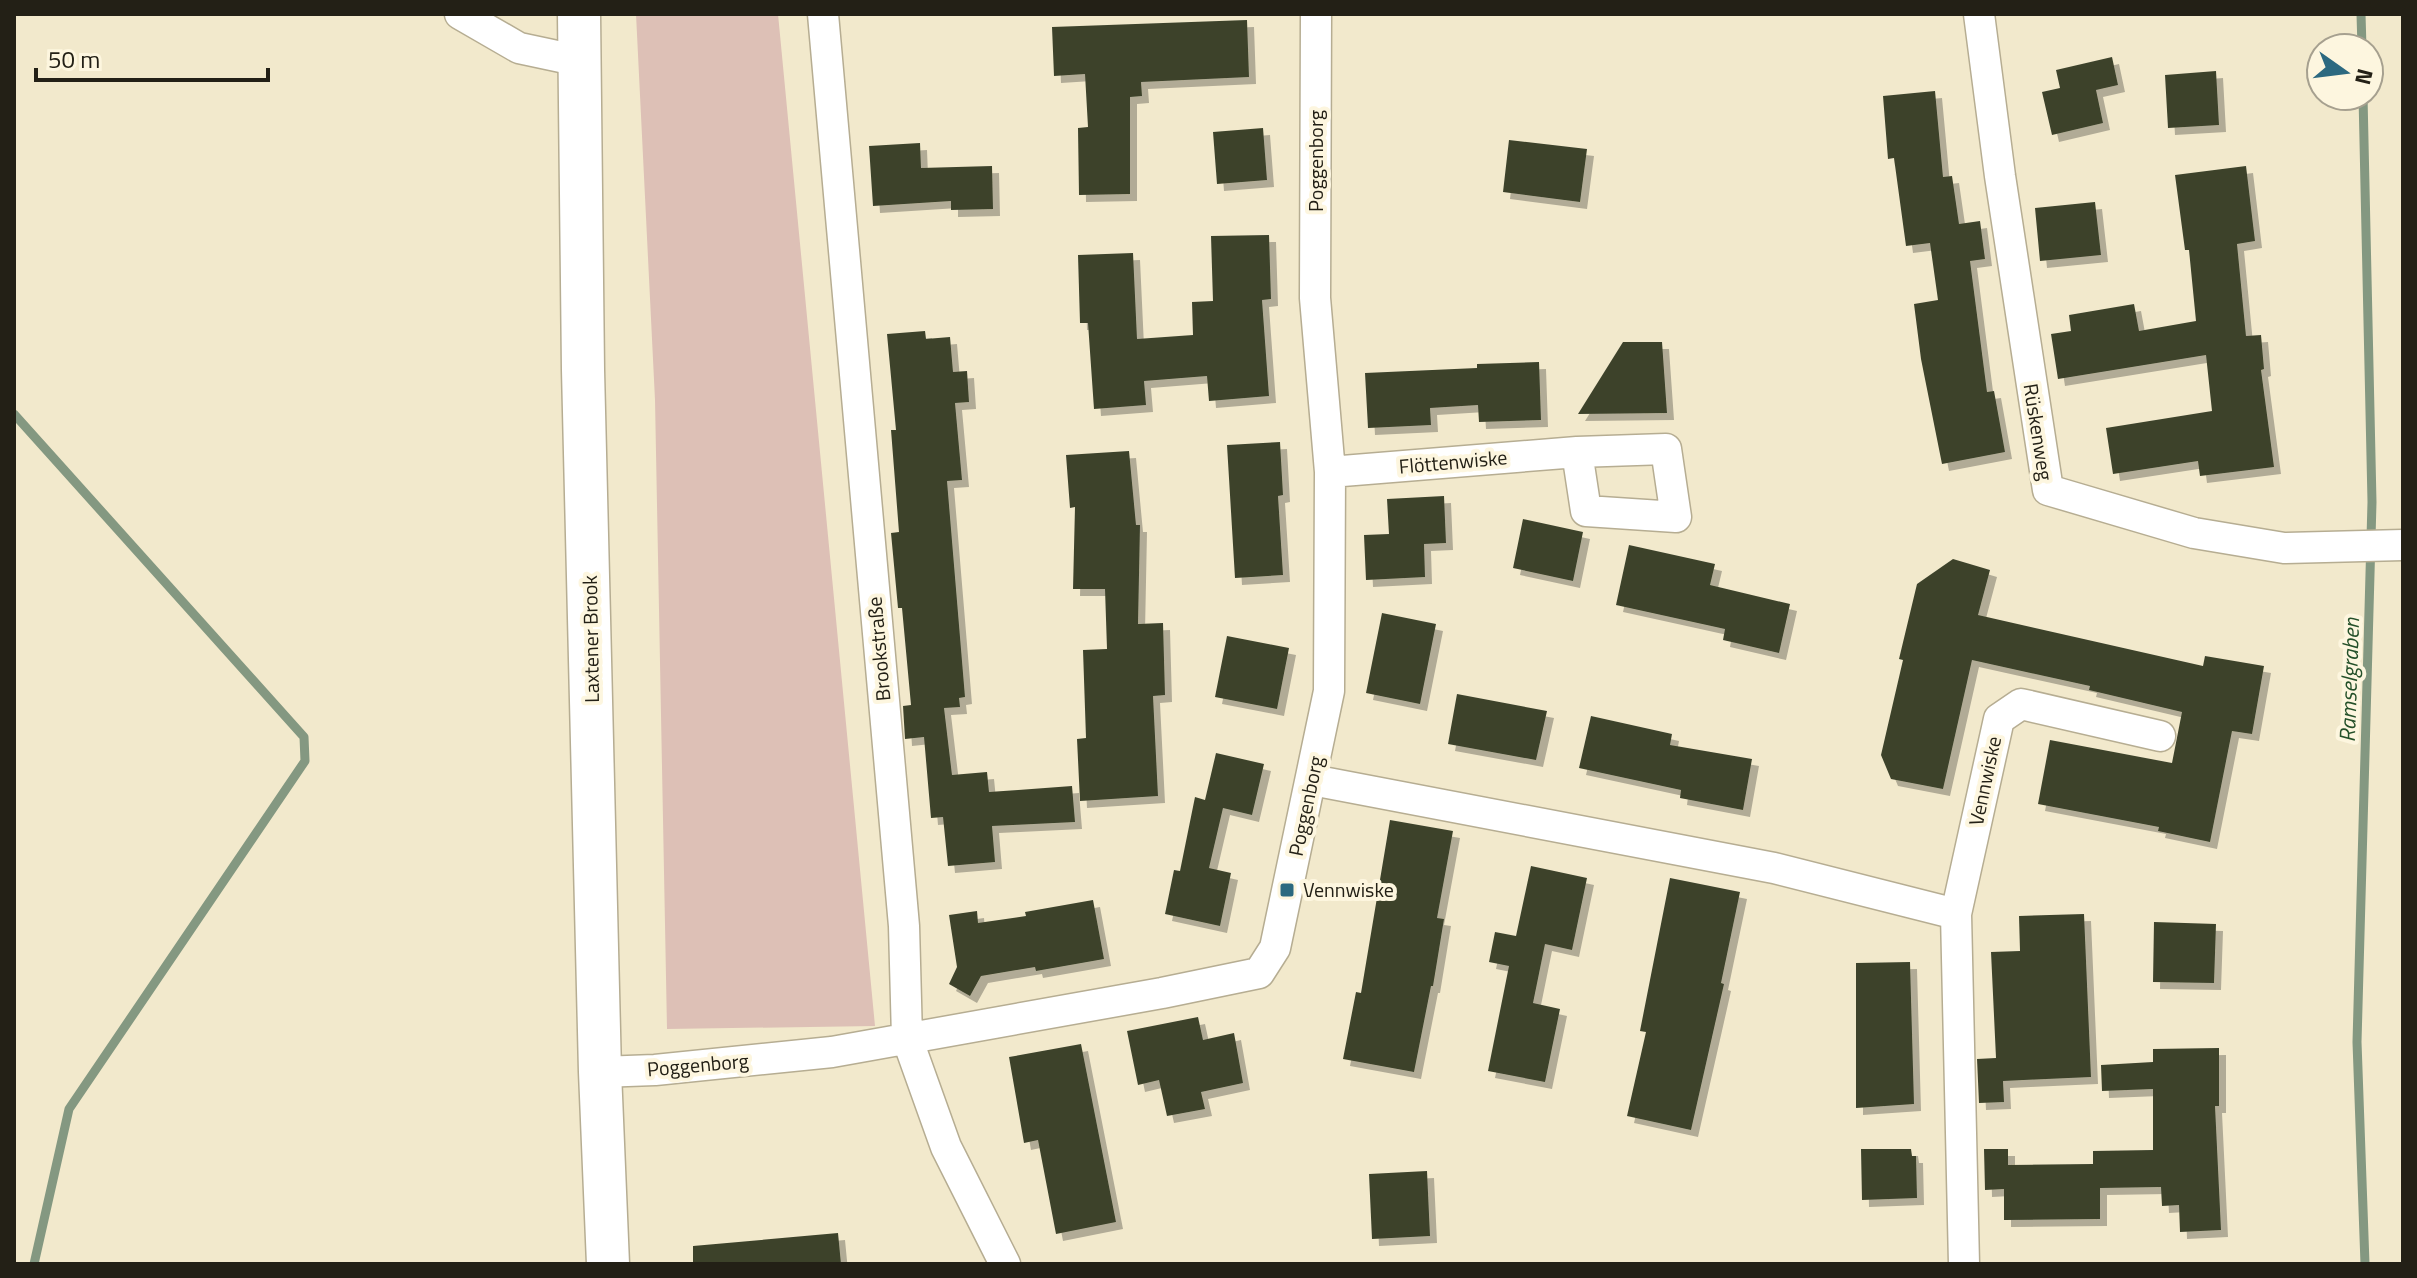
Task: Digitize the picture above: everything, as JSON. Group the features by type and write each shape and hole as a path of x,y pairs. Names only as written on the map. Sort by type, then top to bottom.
{"street":[{"path":"460,14 519,48 580,61"},
{"name":"Laxtener Brook","path":"579,14 580,221 600,1072 608,1264"},
{"name":"Brookstraße","path":"823,14 904,926 907,1038 946,1147 1005,1264"},
{"name":"Poggenborg","path":"600,1072 655,1070 832,1052 1259,973 1275,948 1329,691 1330,472 1315,298 1316,14"},
{"name":"Rüskenweg","path":"1979,14 2000,176 2048,490 2194,533 2284,548 2397,545"},
{"name":"Flöttenwiske","path":"1330,472 1577,452"},
{"name":"Vennwiske","path":"1964,1264 1956,914 1999,719 2021,704 2160,736"},
{"path":"1312,780 1787,870 1956,914"}],"shaded area":[{"path":"636,14 778,14 875,1026 667,1029 655,400"}],"building":[{"path":"1247,20 1249,77 1141,82 1142,96 1130,97 1130,194 1079,195 1078,128 1088,127 1085,74 1054,76 1052,27"},
{"path":"2112,57 2118,85 2096,90 2103,123 2052,135 2042,92 2060,88 2056,70"},
{"path":"2216,71 2219,125 2168,128 2165,75"},
{"path":"1935,91 1943,177 1952,176 1959,224 1980,221 1985,259 1970,261 1987,392 1994,391 2005,452 1942,464 1921,359 1914,304 1938,300 1930,243 1906,246 1894,158 1888,159 1883,96"},
{"path":"1263,128 1267,180 1217,184 1213,132"},
{"path":"1509,140 1587,149 1580,202 1503,192"},
{"path":"920,143 921,168 992,166 993,209 951,210 951,201 873,206 869,146"},
{"path":"2246,166 2255,241 2237,244 2246,336 2261,335 2264,369 2261,370 2274,467 2200,476 2198,461 2113,474 2106,428 2212,411 2206,355 2058,379 2051,334 2071,331 2069,315 2134,304 2139,331 2196,321 2189,250 2185,250 2175,175"},
{"path":"2095,202 2101,255 2040,261 2035,208"},
{"path":"1269,235 1271,299 1262,300 1269,396 1209,401 1207,376 1144,381 1146,405 1094,409 1088,323 1080,323 1078,255 1133,253 1137,339 1193,335 1192,302 1213,301 1211,236"},
{"path":"925,331 926,339 950,337 953,372 967,371 969,402 955,403 962,480 947,481 965,697 959,698 960,707 944,708 952,775 987,772 989,792 1072,786 1075,822 992,826 995,862 948,866 943,817 931,818 924,737 905,739 903,706 911,705 891,533 899,532 891,430 896,430 887,334"},
{"path":"1623,342 1662,342 1667,413 1578,414"},
{"path":"1539,362 1541,420 1479,422 1478,405 1430,408 1431,425 1368,428 1365,373"},
{"path":"1280,442 1283,495 1278,496 1283,575 1235,578 1227,445"},
{"path":"1129,451 1136,525 1140,525 1138,624 1163,623 1165,695 1153,696 1158,796 1080,801 1077,739 1086,738 1083,650 1107,649 1105,589 1073,589 1075,507 1070,508 1066,455"},
{"path":"1444,496 1446,543 1424,544 1425,577 1366,580 1364,535 1389,534 1387,499"},
{"path":"1523,519 1583,532 1573,581 1513,568"},
{"path":"1629,545 1715,564 1710,585 1790,604 1779,653 1723,640 1725,629 1616,605"},
{"path":"1953,559 1990,570 1978,615 2203,666 2205,656 2264,666 2252,734 2232,731 2210,842 2158,831 2159,827 2038,804 2050,740 2172,763 2182,712 2089,690 2090,686 1972,660 1943,789 1891,779 1881,755 1917,584"},
{"path":"1382,613 1436,624 1420,704 1366,693"},
{"path":"1227,636 1289,648 1277,709 1215,697"},
{"path":"1457,694 1547,711 1536,760 1448,744"},
{"path":"1591,716 1672,734 1670,745 1752,759 1743,810 1680,798 1681,790 1579,768"},
{"path":"1216,753 1264,764 1252,815 1223,808 1209,868 1231,873 1220,926 1165,914 1174,870 1180,871 1195,797 1205,800"},
{"path":"1390,820 1453,831 1437,918 1444,919 1414,1072 1343,1059 1356,992 1361,993"},
{"path":"1531,866 1587,878 1572,950 1545,944 1533,1003 1560,1009 1545,1082 1488,1071 1509,966 1489,962 1495,932 1516,936"},
{"path":"1670,878 1740,892 1721,983 1724,984 1691,1130 1627,1116 1646,1032 1640,1031"},
{"path":"1093,900 1104,959 1036,971 1035,967 981,976 970,996 949,984 957,967 949,915 977,911 978,923 1026,916 1025,912"},
{"path":"2084,914 2091,1077 2003,1081 2004,1102 1979,1103 1977,1059 1996,1058 1991,952 2020,951 2019,916"},
{"path":"2154,922 2216,924 2214,983 2153,982"},
{"path":"1910,962 1914,1104 1856,1108 1856,963"},
{"path":"1198,1017 1203,1040 1234,1033 1243,1083 1201,1092 1205,1109 1167,1116 1159,1080 1138,1085 1127,1031"},
{"path":"1081,1044 1116,1222 1056,1234 1038,1140 1024,1143 1009,1057"},
{"path":"2219,1048 2219,1106 2215,1106 2221,1230 2180,1232 2179,1205 2162,1206 2161,1187 2100,1188 2100,1219 2004,1220 2004,1189 1985,1190 1984,1149 2008,1149 2008,1165 2093,1164 2093,1151 2153,1150 2153,1089 2102,1091 2101,1065 2153,1062 2153,1049"},
{"path":"1861,1149 1911,1149 1912,1156 1916,1156 1917,1198 1862,1200"},
{"path":"1427,1171 1430,1236 1372,1239 1369,1174"},
{"path":"838,1233 841,1264 693,1264 693,1246"}],"waterway":[{"name":"Ramselgraben","path":"2361,14 2362,32"},
{"name":"Ramselgraben","path":"2363,112 2372,502 2357,1042 2365,1264"},
{"path":"14,414 304,737 305,761 69,1109 34,1264"}],"place":[{"name":"Vennwiske","path":"1287,890"}]}
